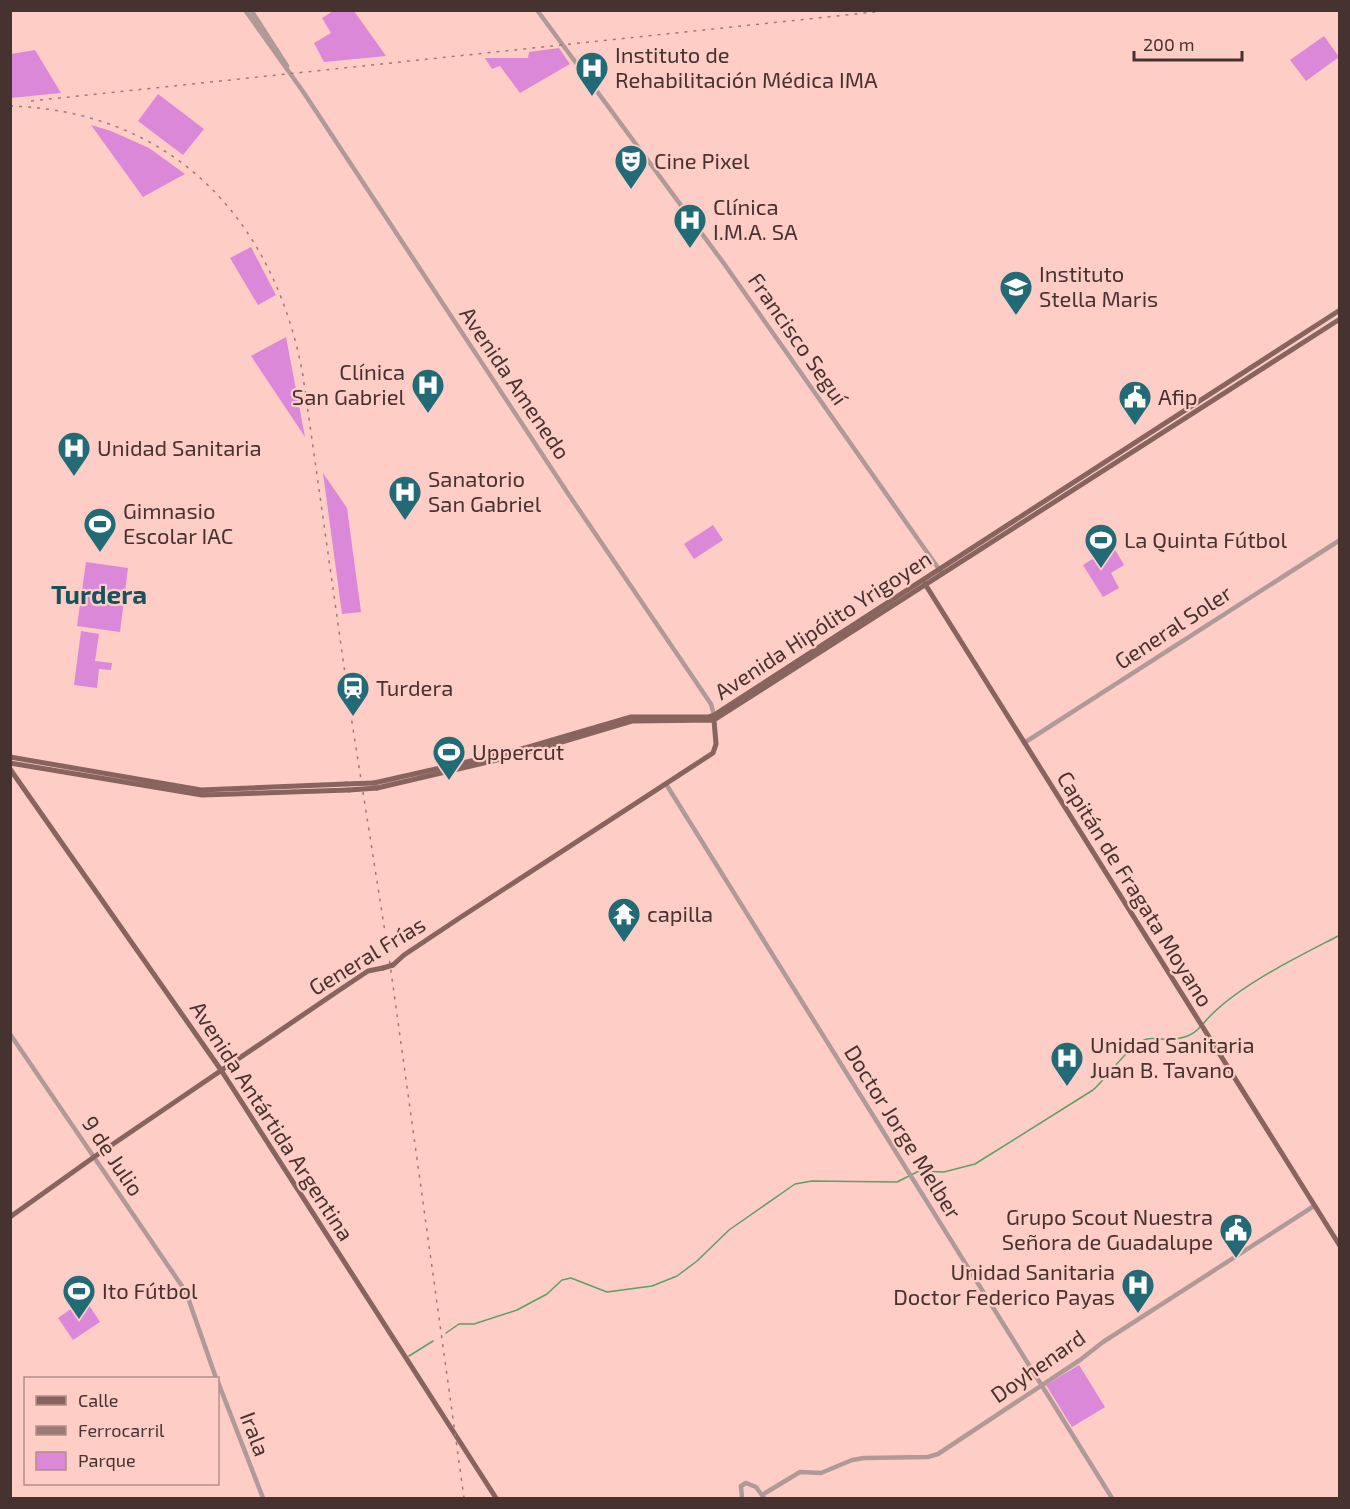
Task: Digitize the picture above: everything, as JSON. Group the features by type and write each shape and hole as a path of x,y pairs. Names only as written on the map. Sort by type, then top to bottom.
{"main road":[{"name":"Avenida Hipólito Yrigoyen","path":"10,757 201,790 376,786 515,751 631,717 714,718 1340,310"},
{"name":"Avenida Hipólito Yrigoyen","path":"941,571 1340,319"},
{"name":"Capitán de Fragata Moyano","path":"924,582 1340,1246"},
{"name":"General Frías","path":"10,1217 94,1157 368,971 393,965 404,955 713,753 716,744 714,718"},
{"name":"Avenida Hipólito Yrigoyen","path":"10,763 202,795 347,787"},
{"name":"Avenida Antártida Argentina","path":"10,769 222,1070 496,1498"}],"street":[{"name":"Avenida Amenedo","path":"245,10 287,69 571,498 711,704 714,718"},
{"name":"Avenida Amenedo","path":"250,10 276,48 287,69"},
{"name":"Francisco Seguí","path":"537,10 725,265 941,571"},
{"name":"General Soler","path":"1024,743 1340,540"},
{"name":"Doctor Jorge Melber","path":"666,784 1112,1498"},
{"name":"9 de Julio","path":"10,1034 188,1297"},
{"name":"Doyhenard","path":"763,1497 800,1472 821,1473 852,1460 864,1458 938,1454 1103,1342 1314,1206"},
{"name":"Irala","path":"188,1297 216,1377"},
{"name":"Irala","path":"219,1385 263,1498"},
{"path":"742,1498 740,1490 746,1483 756,1487 763,1497"}],"green space":[{"path":"333,11 354,11 386,56 324,62 314,43 331,33 322,18"},
{"path":"1324,36 1339,57 1306,81 1290,60"},
{"path":"559,48 570,64 520,93 500,66 492,69 485,58 528,58 529,52"},
{"path":"35,50 61,93 11,98 11,54"},
{"path":"158,94 204,129 183,155 138,121"},
{"path":"91,125 149,148 185,174 143,197"},
{"path":"251,247 276,295 258,305 230,258"},
{"path":"286,337 305,437 251,356"},
{"path":"323,473 347,508 361,612 342,614"},
{"path":"713,525 723,540 694,559 684,544"},
{"name":"La Quinta Fútbol","path":"1113,546 1124,565 1111,573 1119,588 1103,597 1083,565"},
{"path":"86,562 128,568 120,632 77,626"},
{"path":"81,631 99,634 95,661 112,663 111,670 99,669 97,688 74,685"},
{"name":"Ito Fútbol","path":"85,1299 100,1322 73,1340 58,1318"},
{"path":"1079,1365 1105,1407 1072,1427 1046,1385"}],"waterway":[{"path":"1203,1024 1215,1011 1248,986 1340,935"},
{"path":"446,1333 459,1324 474,1324 517,1310 547,1294 562,1280 571,1278 607,1292 652,1286 677,1276 697,1261 729,1230 795,1184 812,1181 897,1182 919,1171 944,1172 975,1164 1093,1090 1126,1053 1140,1042 1149,1039 1182,1038 1192,1034 1200,1027"},
{"path":"409,1356 433,1341"}],"railway":[{"path":"31,101 893,10"},
{"path":"10,106 68,113 121,128 167,152 207,184 241,223 268,269 289,320 303,376 351,716 390,964 464,1498"}],"place":[{"name":"Instituto de Rehabilitación Médica IMA","path":"592,97"},
{"name":"Cine Pixel","path":"631,190"},
{"name":"Clínica I.M.A. SA","path":"690,249"},
{"name":"Instituto Stella Maris","path":"1016,316"},
{"name":"Clínica San Gabriel","path":"428,414"},
{"name":"Afip","path":"1135,426"},
{"name":"Unidad Sanitaria","path":"74,477"},
{"name":"Sanatorio San Gabriel","path":"405,521"},
{"name":"Gimnasio Escolar IAC","path":"100,553"},
{"name":"La Quinta Fútbol","path":"1101,569"},
{"name":"Turdera","path":"353,717"},
{"name":"Uppercut","path":"449,781"},
{"name":"capilla","path":"624,943"},
{"name":"Unidad Sanitaria Juan B. Tavano","path":"1067,1087"},
{"name":"Grupo Scout Nuestra Señora de Guadalupe","path":"1236,1259"},
{"name":"Unidad Sanitaria Doctor Federico Payas","path":"1138,1314"},
{"name":"Ito Fútbol","path":"79,1320"}],"district":[{"name":"Turdera","path":"99,595"}]}
